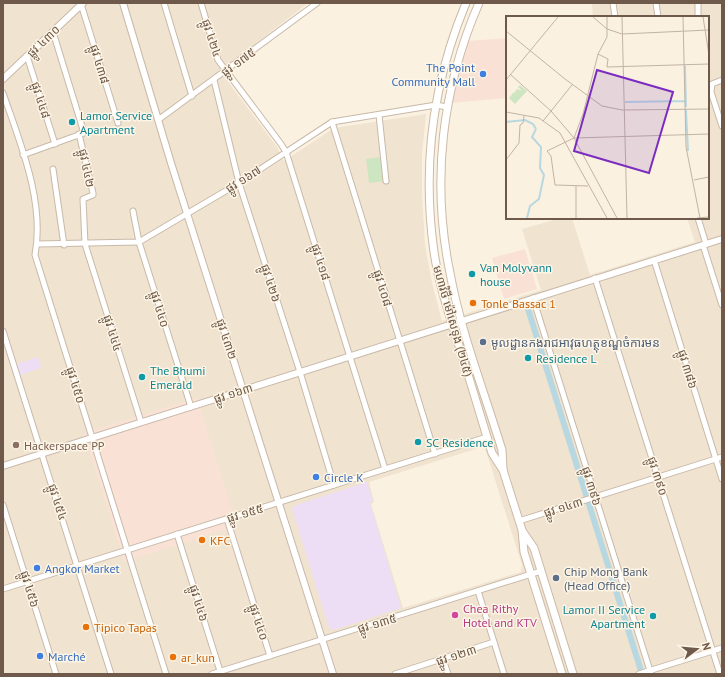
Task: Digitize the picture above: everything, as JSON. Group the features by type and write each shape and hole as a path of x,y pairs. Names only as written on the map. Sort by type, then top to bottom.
{"main road":[{"name":"មហាវិថី ម៉ៅសេទុង (២៤៥)","path":"466,3 452,40 436,105 429,178 434,252 452,323 487,438 492,453 503,470"},
{"name":"មហាវិថី ម៉ៅសេទុង (២៤៥)","path":"479,3 457,63 444,128 440,179 446,251 462,320 502,450 503,470 522,530 524,552 562,674"},
{"path":"434,252 446,251"},
{"name":"មហាវិថី ម៉ៅសេទុង (២៤៥)","path":"522,530 534,548 573,674"}],"street":[{"name":"ផ្លូវ ៤៣២","path":"123,3 158,120 333,674"},
{"path":"164,3 192,96"},
{"name":"ផ្លូវ ៤២៤","path":"201,3 218,60 226,71"},
{"name":"ផ្លូវ ១៧៥","path":"158,120 318,3"},
{"path":"613,3 615,16"},
{"path":"656,3 658,16"},
{"path":"698,3 698,16"},
{"name":"ផ្លូវ ៤៣០","path":"3,79 82,4"},
{"name":"ផ្លូវ ៤៣៨","path":"82,4 118,123"},
{"name":"ផ្លូវ ៤៤២","path":"53,32 82,134 93,193 93,195 83,199 85,244"},
{"name":"ផ្លូវ ៤៤៨","path":"27,56 55,144"},
{"name":"ផ្លូវ ៤១៨","path":"226,71 286,152 385,469"},
{"name":"ផ្លូវ ៤២៦","path":"214,80 238,183 300,372 334,485"},
{"path":"722,80 710,84 711,92 722,126"},
{"name":"ផ្លូវ ៤៥០","path":"3,93 24,155 33,196 37,244 35,255 166,674"},
{"name":"ផ្លូវ ១៦៧","path":"37,244 64,245 139,242 238,183 332,122 436,105 447,107"},
{"path":"379,115 386,181"},
{"name":"ផ្លូវ ៤០៨","path":"332,122 435,454"},
{"path":"24,155 82,134"},
{"path":"53,169 64,245"},
{"name":"ផ្លូវ ៤៤០","path":"133,211 139,242 191,407"},
{"path":"698,219 722,305"},
{"name":"ផ្លូវ ១៦៣","path":"3,466 722,239"},
{"name":"ផ្លូវ ៤៤៤","path":"85,244 141,422"},
{"name":"ផ្លូវ ៣៨៦","path":"654,260 722,479"},
{"name":"ផ្លូវ ៣៩០","path":"595,278 720,674"},
{"name":"ផ្លូវ ៣៩៦","path":"533,298 593,498 649,672"},
{"name":"ផ្លូវ ៤៥៤","path":"3,331 112,674"},
{"name":"ផ្លូវ ១៥៥","path":"3,589 226,518 487,438"},
{"name":"ផ្លូវ ១៤៣","path":"519,521 722,457"},
{"name":"ផ្លូវ ៤៥៦","path":"3,505 56,674"},
{"name":"ផ្លូវ ៤៤០","path":"226,518 270,656"},
{"name":"ផ្លូវ ៤៤៦","path":"177,534 220,672"},
{"name":"ផ្លូវ ១៣៥","path":"212,674 541,571"},
{"path":"478,591 504,674"},
{"name":"ផ្លូវ ១២៣","path":"395,674 494,642"},
{"path":"639,674 722,648"},
{"path":"443,659 448,674"}],"shaded area":[{"path":"3,3 308,3 220,71 277,147 284,161 334,128 426,114 422,154 422,195 425,245 432,283 442,321 541,290 522,229 557,219 572,219 590,275 695,242 687,219 709,219 709,16 593,16 592,3 722,3 722,674 3,674","holes":["482,447 485,448 522,565 521,572 403,608 371,504 374,502 369,482"]},
{"name":"The Point Community Mall","path":"506,38 506,98 451,103 468,41"},
{"path":"525,249 537,289 504,299 492,258"},
{"path":"38,357 41,368 20,375 17,364"},
{"path":"197,398 237,526 124,562 84,433"},
{"path":"367,482 373,501 370,502 401,608 334,630 329,628 292,509 296,505"}],"green space":[{"path":"382,157 385,181 369,183 366,159"}],"waterway":[{"path":"528,309 642,674"}],"place":[{"name":"The Point Community Mall","path":"483,74"},
{"name":"Lamor Service Apartment","path":"72,122"},
{"name":"Van Molyvann house","path":"472,274"},
{"name":"Tonle Bassac 1","path":"473,303"},
{"name":"មូលដ្ឋានកងរាជអាវុធហត្ថុខណ្ឌចំការមន","path":"483,342"},
{"name":"Residence L","path":"528,358"},
{"name":"The Bhumi Emerald","path":"142,377"},
{"name":"SC Residence","path":"418,442"},
{"name":"Hackerspace PP","path":"16,445"},
{"name":"Circle K","path":"316,477"},
{"name":"KFC","path":"202,540"},
{"name":"Angkor Market","path":"37,568"},
{"name":"Chip Mong Bank (Head Office)","path":"556,578"},
{"name":"Chea Rithy Hotel and KTV","path":"455,615"},
{"name":"Lamor II Service Apartment","path":"653,616"},
{"name":"Tipico Tapas","path":"86,627"},
{"name":"Marché","path":"40,656"},
{"name":"ar_kun","path":"173,657"}]}
